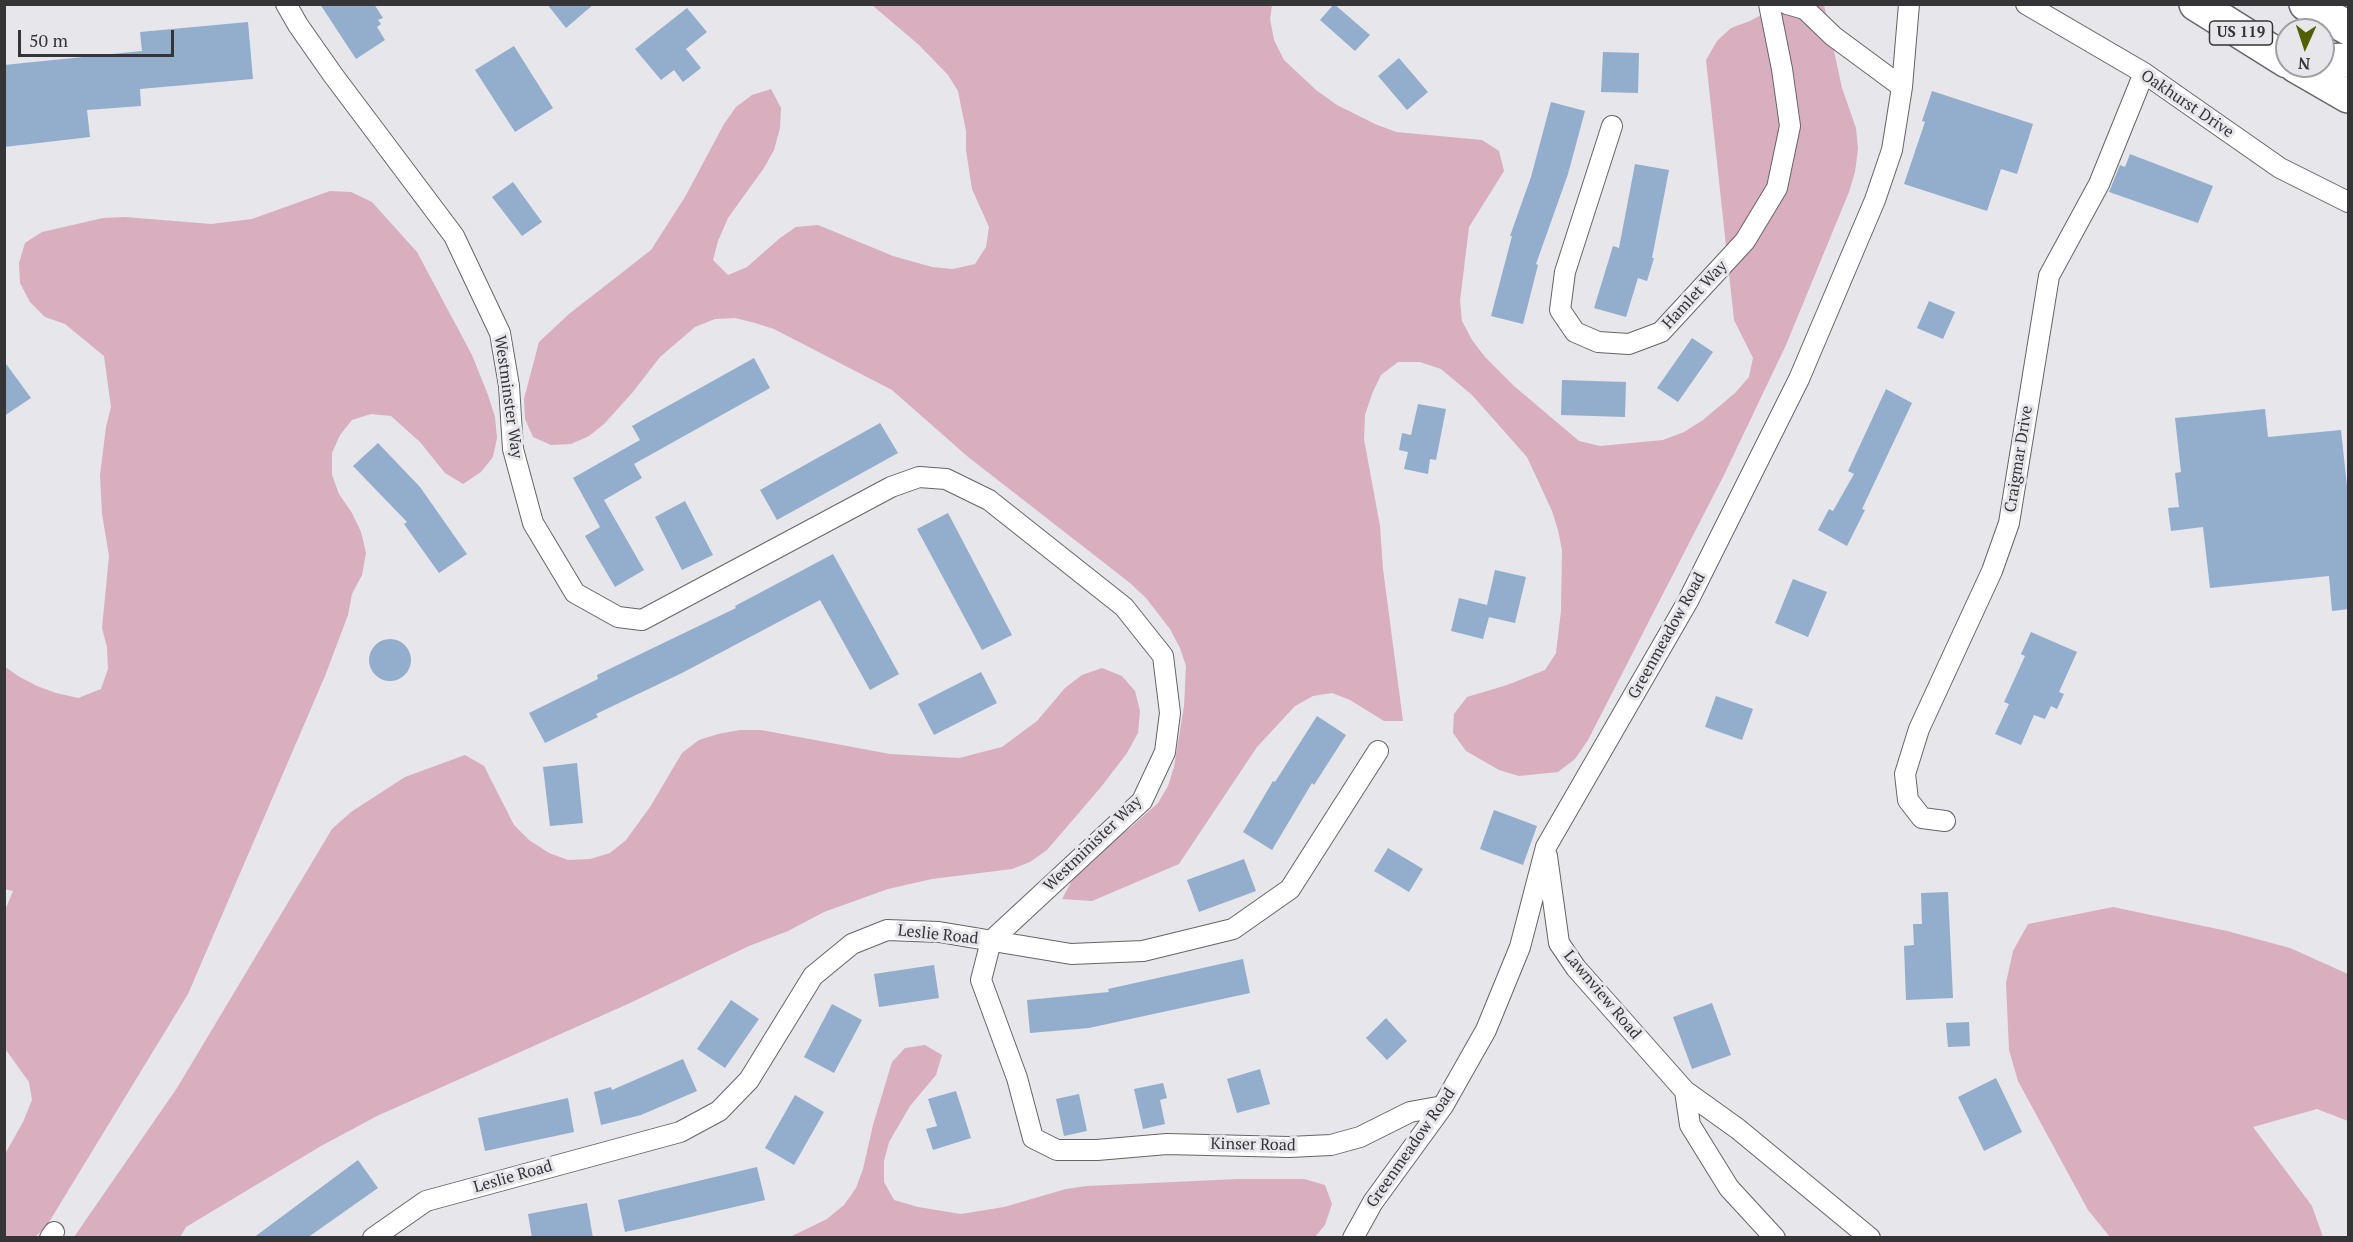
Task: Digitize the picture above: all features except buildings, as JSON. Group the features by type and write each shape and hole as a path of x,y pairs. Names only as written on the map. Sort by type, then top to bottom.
{"highway":[{"name":"US 119","path":"2196,4 2275,53"},
{"path":"2233,4 2275,33"},
{"path":"2306,4 2349,28"},
{"path":"2317,78 2349,96"}],"street":[{"name":"Westminster Way","path":"286,4 333,75 454,236 500,333 509,386 513,450 533,524 575,593 618,617 642,620 891,487"},
{"name":"Hamlet Way","path":"1612,126 1565,272 1560,310 1575,332 1598,342 1629,344 1661,332 1745,241 1777,188 1790,126 1769,4"},
{"path":"1787,4 1805,9 1833,36 1902,87"},
{"name":"Greenmeadow Road","path":"1353,1238 1373,1202 1443,1106 1486,1030 1520,947 1546,847 1688,601 1799,379 1875,200 1892,150 1902,87 1909,4"},
{"name":"Oakhurst Drive","path":"2026,4 2144,73 2280,168 2349,202"},
{"name":"Craigmar Drive","path":"1945,821 1922,818 1908,800 1905,774 1919,729 1992,571 2009,523 2049,276 2099,184 2144,73"},
{"name":"Westminister Way","path":"891,487 919,477 946,479 989,500 1124,607 1163,656 1170,713 1165,752 1142,801 991,941"},
{"name":"Leslie Road","path":"373,1238 426,1201 680,1132 719,1111 749,1080 813,976 852,944 888,930 939,932 1071,954 1143,951 1233,930 1290,889 1378,751"},
{"name":"Lawnview Road","path":"1546,847 1559,943 1576,968 1685,1091 1738,1129 1870,1238"},
{"name":"Kinser Road","path":"991,941 981,980 1017,1078 1033,1138 1057,1150 1097,1150 1167,1144 1289,1147 1331,1145 1360,1137 1410,1112 1443,1106"},
{"path":"1685,1091 1690,1125 1729,1188 1775,1238"}],"shaded area":[{"path":"872,5 1272,5 1270,19 1274,40 1284,60 1316,90 1337,105 1396,132 1482,140 1499,151 1504,171 1469,227 1460,301 1462,321 1472,340 1485,357 1514,386 1579,441 1600,446 1663,440 1684,432 1703,420 1735,393 1749,377 1753,358 1734,320 1706,60 1717,41 1731,28 1780,5 1824,5 1842,88 1856,128 1858,149 1849,192 1786,345 1724,475 1588,740 1575,759 1558,772 1519,776 1499,770 1466,751 1453,733 1454,714 1467,697 1545,670 1556,653 1561,611 1562,550 1552,511 1527,457 1472,395 1441,369 1420,362 1398,362 1381,375 1365,415 1364,439 1380,526 1383,569 1403,721 1384,721 1350,700 1332,693 1313,696 1295,706 1257,747 1179,864 1092,901 1062,899 1084,858 1130,828 1158,803 1168,786 1174,767 1184,706 1186,666 1180,648 1170,629 1146,598 1130,583 967,456 892,390 774,329 735,318 715,319 695,327 660,357 632,393 604,424 589,436 571,444 551,445 533,437 525,419 524,399 539,342 569,314 651,250 685,197 724,124 736,107 752,95 771,89 781,108 780,128 774,150 764,168 728,218 718,241 713,260 728,275 747,267 796,227 818,225 893,256 932,267 953,269 975,264 986,247 989,227 972,189 966,150 966,131 958,91 948,75 919,45"},
{"path":"330,191 351,192 372,202 417,252 472,355 488,395 495,417 497,438 493,457 481,472 463,484 445,473 420,442 391,416 371,414 352,420 340,435 332,453 332,475 339,494 361,532 366,553 362,575 352,594 348,615 325,676 188,994 46,1227 35,1237 5,1237 5,1154 32,1100 29,1082 6,1050 5,1038 5,910 13,891 4,889 4,666 37,686 78,698 101,689 108,669 107,647 102,628 109,556 102,514 100,475 111,407 104,356 65,324 45,317 30,302 20,283 19,263 25,243 42,232 103,218 125,217 211,224 252,219"},
{"path":"1102,668 1122,676 1135,691 1140,711 1138,733 1127,753 1101,787 1047,850 1030,862 1012,869 932,879 888,889 824,912 788,931 749,946 630,1003 377,1116 321,1146 186,1227 180,1237 74,1237 177,1088 332,829 351,812 405,777 465,755 484,766 514,825 529,840 549,853 568,860 590,859 610,853 626,840 650,807 682,753 699,740 740,730 761,730 890,754 959,758 1002,747 1037,721 1065,688 1082,675"},
{"path":"2113,907 2227,931 2290,948 2348,974 2348,1121 2317,1109 2253,1127 2312,1206 2323,1237 2110,1237 2088,1210 2018,1081 2009,1050 2006,983 2013,951 2028,924"},
{"path":"925,1045 942,1055 936,1075 910,1106 889,1142 884,1161 884,1182 894,1200 918,1207 961,1214 1004,1207 1066,1189 1087,1186 1238,1179 1304,1179 1325,1185 1332,1204 1325,1225 1314,1238 790,1237 827,1219 844,1205 856,1188 892,1062 905,1048"}]}
